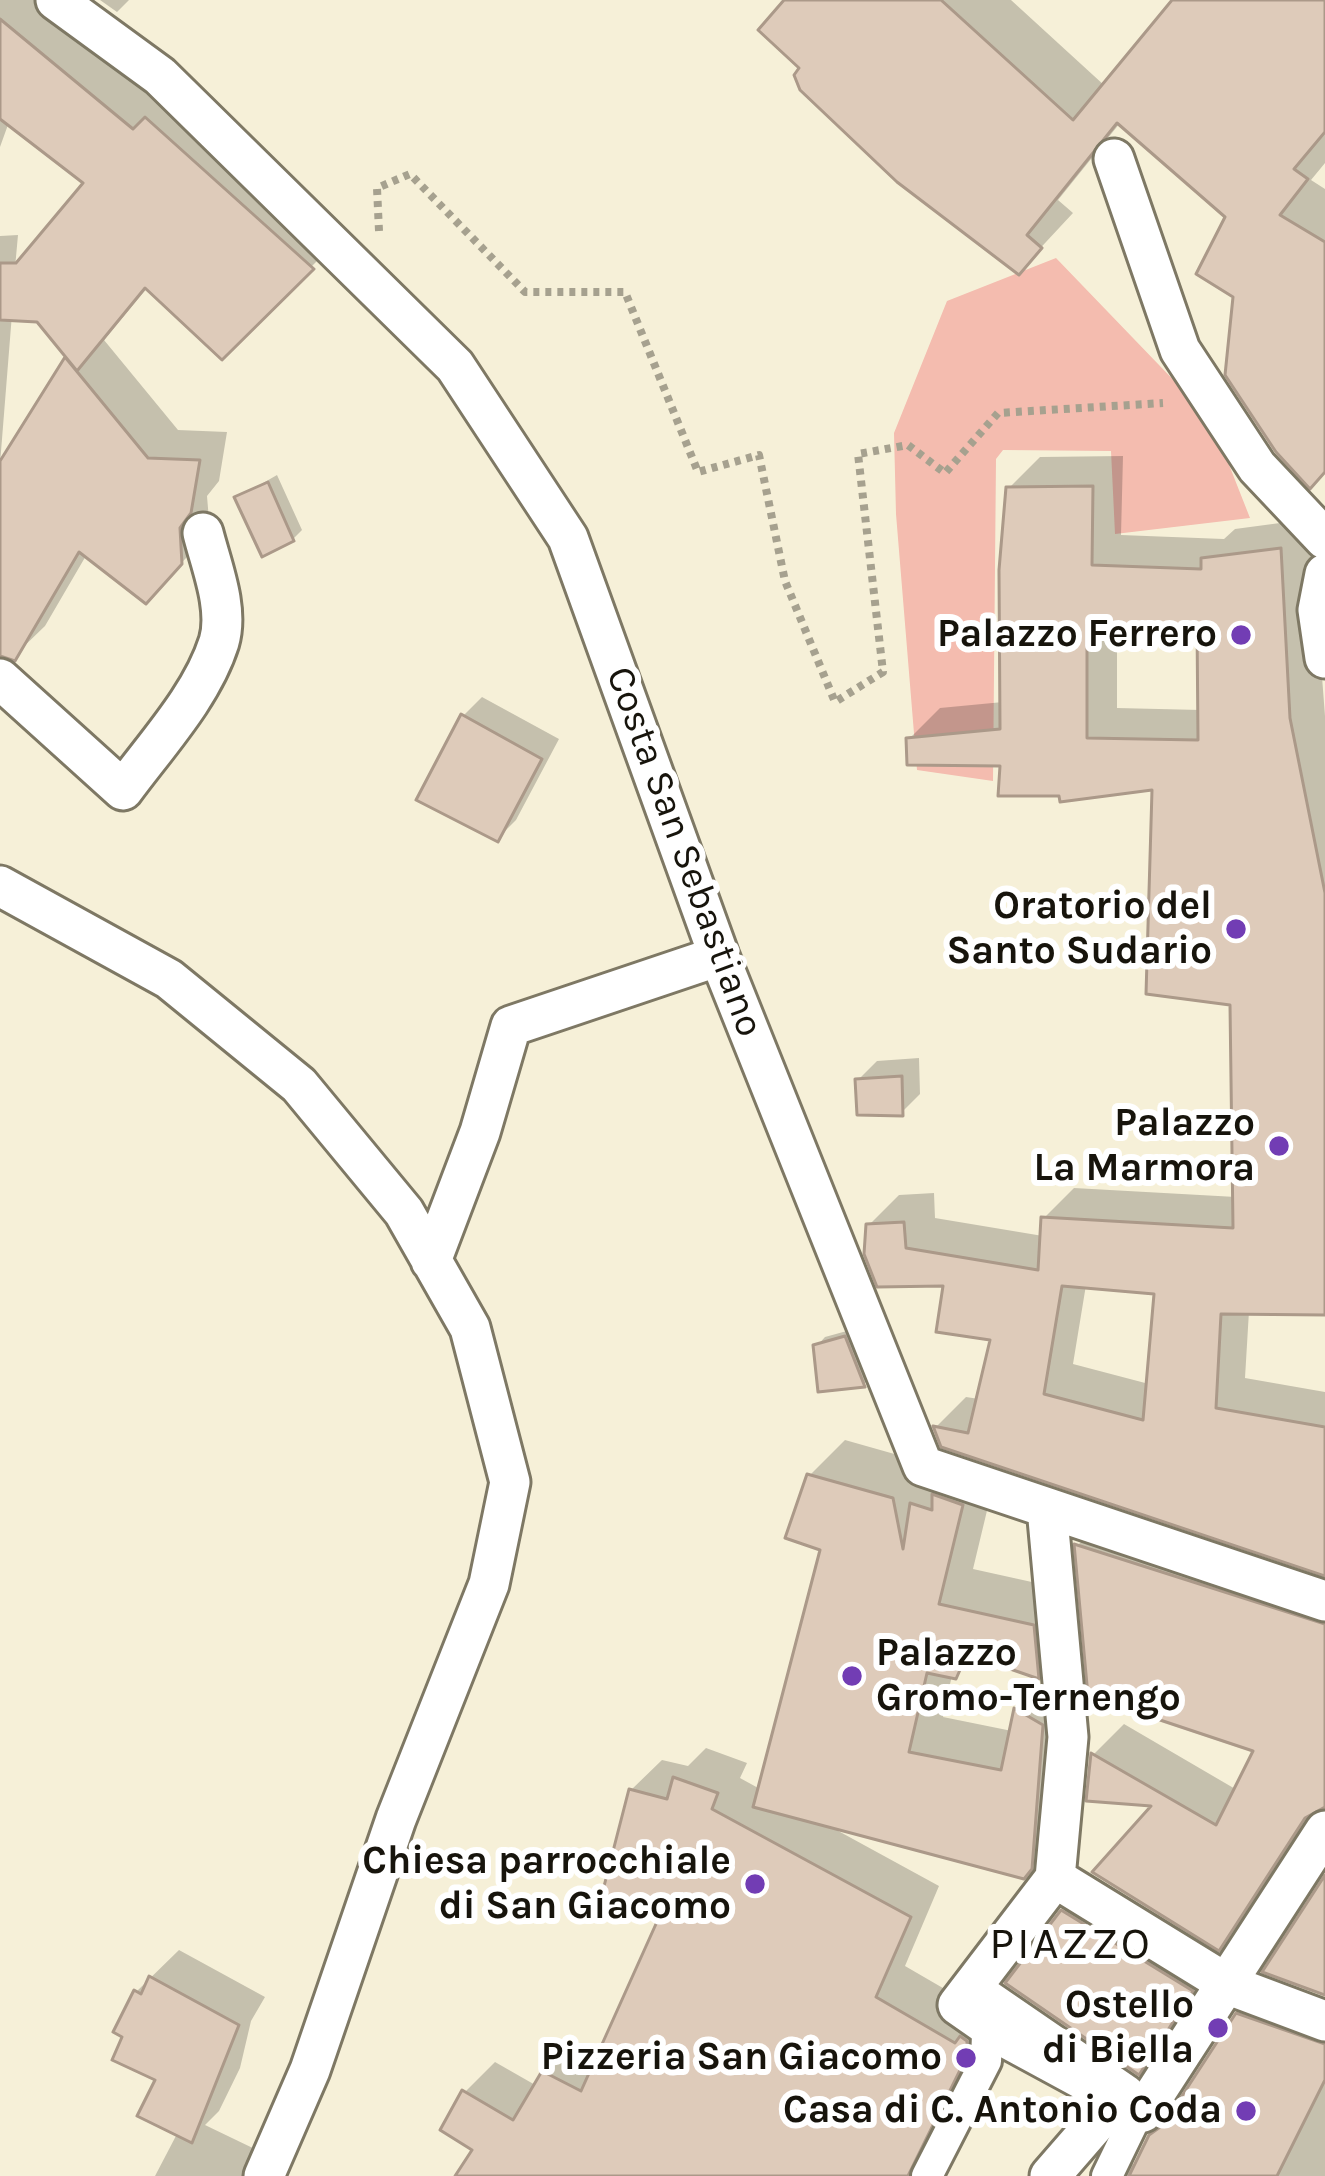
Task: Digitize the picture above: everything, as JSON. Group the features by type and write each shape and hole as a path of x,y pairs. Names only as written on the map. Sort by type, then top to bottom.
{"street":[{"name":"Costa San Sebastiano","path":"56,0 160,76 455,366 568,538 719,956 923,1466 1325,1601"},
{"path":"1114,159 1180,350 1257,467 1325,539"},
{"path":"0,679 123,790 181,712 220,640 219,594 203,532"},
{"path":"1325,574 1318,610 1325,658"},
{"path":"0,886 169,980 299,1085 404,1212 470,1328 510,1483 489,1584 396,1819 310,2070 264,2176"},
{"path":"431,1261 480,1132 511,1026 719,956"},
{"path":"927,2176 986,2061 973,2016 1055,1878 1068,1737 1047,1508"},
{"path":"973,2016 1143,2112 1325,1831"},
{"path":"1055,1878 1229,1985 1325,2021"},
{"path":"1051,2176 1127,2106"},
{"path":"1107,2176 1127,2106"}],"path":[{"path":"337,250 380,239 377,188 410,174 525,292 625,292 698,472 759,455 784,581 836,702 883,672 858,454 908,445 945,473 998,413 1212,400"}],"shaded area":[{"path":"1056,258 1211,419 1250,518 1115,534 1111,451 1003,450 996,459 993,781 917,770 894,433 947,301"}],"building":[{"path":"784,0 941,0 1073,120 1172,0 1325,0 1325,132 1294,169 1308,179 1280,215 1325,242 1325,472 1310,489 1276,452 1225,375 1233,297 1196,274 1225,217 1117,123 1027,235 1042,248 1019,275 897,182 800,90 794,75 799,68 758,30"},
{"path":"0,19 133,129 145,117 314,269 222,360 145,288 77,371 37,322 0,320 0,263 16,263 83,183 0,119"},
{"path":"65,357 148,458 200,460 191,513 180,528 182,564 146,604 79,552 15,661 0,656 0,461"},
{"path":"268,482 294,541 262,557 234,497"},
{"path":"1093,486 1092,565 1201,569 1201,558 1281,548 1290,718 1325,893 1325,1315 1221,1314 1216,1408 1325,1427 1325,1576 941,1447 933,1426 968,1433 990,1340 936,1332 943,1286 877,1287 864,1254 866,1224 904,1222 906,1248 1038,1270 1041,1217 1233,1228 1230,1005 1146,994 1152,790 1060,802 1059,796 998,796 1000,766 907,765 906,738 1000,729 999,570 1006,487","holes":["1087,625 1197,625 1198,740 1087,738","1062,1286 1154,1294 1143,1420 1044,1394"]},
{"path":"461,714 542,759 498,842 416,800"},
{"path":"902,1076 903,1116 857,1115 855,1079"},
{"path":"845,1336 865,1387 818,1392 813,1345"},
{"name":"Palazzo Gromo-Ternengo","path":"807,1474 893,1498 903,1549 910,1503 932,1510 932,1494 963,1505 939,1604 1034,1625 1039,1679 967,1654 956,1679 927,1673 909,1752 1001,1770 1014,1708 1043,1725 1032,1869 1024,1879 753,1807 820,1550 785,1538"},
{"path":"1074,1544 1325,1624 1325,1807 1305,1818 1219,1951 1092,1872 1151,1806 1086,1801 1091,1753 1216,1825 1253,1751 1088,1696"},
{"path":"673,1777 718,1793 712,1809 911,1917 876,1997 955,2043 960,2036 967,2041 967,2056 908,2176 455,2176 472,2150 440,2130 462,2090 513,2120 542,2071 581,2091 660,1915 602,1894 629,1789 667,1799"},
{"path":"1325,1875 1325,1995 1262,1972"},
{"path":"1061,1910 1193,1991 1139,2075 1005,1983"},
{"path":"149,1976 239,2025 192,2143 137,2116 155,2080 112,2060 122,2037 113,2032 134,1990 141,1994"},
{"name":"Casa di C. Antonio Coda","path":"1236,2013 1325,2044 1325,2080 1277,2176 1129,2176 1149,2135 1163,2125"}],"place":[{"name":"Palazzo Ferrero","path":"1241,635"},
{"name":"Oratorio del Santo Sudario","path":"1236,929"},
{"name":"Palazzo La Marmora","path":"1279,1146"},
{"name":"Palazzo Gromo-Ternengo","path":"852,1676"},
{"name":"Chiesa parrocchiale di San Giacomo","path":"755,1884"},
{"name":"Ostello di Biella","path":"1218,2028"},
{"name":"Pizzeria San Giacomo","path":"966,2058"},
{"name":"Casa di C. Antonio Coda","path":"1246,2111"}],"district":[{"name":"PIAZZO","path":"1071,1945"}]}
